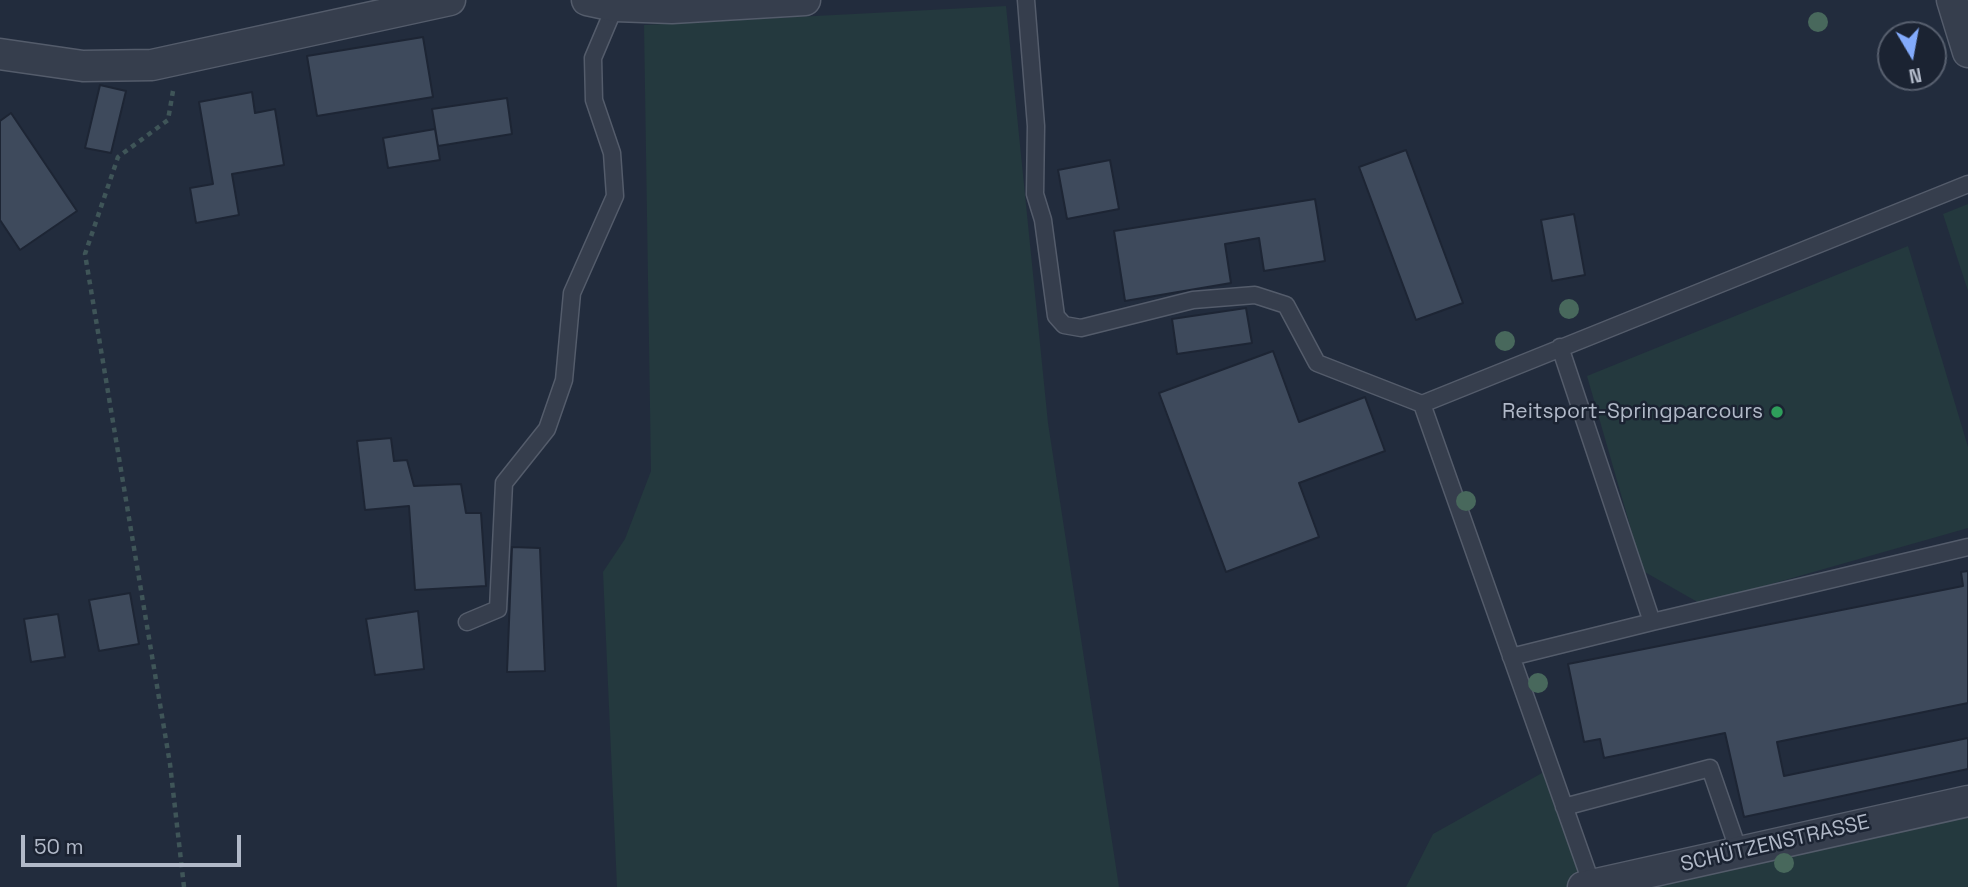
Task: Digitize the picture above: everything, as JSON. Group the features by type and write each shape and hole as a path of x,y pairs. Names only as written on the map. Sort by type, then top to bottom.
{"street":[{"path":"0,54 112,68 172,61 450,0"},
{"path":"601,3 673,8 806,0"},
{"path":"1959,10 1968,52"},
{"name":"SCHÜTZENSTRASSE","path":"1587,886 1968,801"}],"lane":[{"path":"1026,0 1036,126 1035,194 1043,220 1056,316 1064,325 1081,328 1193,300 1255,295 1286,305 1317,363 1422,404 1968,184"},
{"path":"467,622 498,609 504,483 547,429 564,380 572,293 615,196 611,153 594,100 593,58 601,3"},
{"path":"1560,347 1652,622"},
{"path":"1422,404 1564,807 1587,886"},
{"path":"1511,657 1968,547"},
{"path":"1564,807 1710,768 1739,852"}],"path":[{"path":"172,61 175,80 168,120 118,157 85,254 170,764 184,887"}],"green space":[{"path":"1006,6 1048,423 1119,887 617,887 603,572 625,539 651,471 644,25"},
{"path":"1968,204 1968,291 1943,214"},
{"name":"Reitsport-Springparcours","path":"1908,246 1968,447 1968,528 1701,604 1643,571 1587,376"},
{"path":"1551,768 1592,885 1968,801 1968,887 1406,887 1433,834"}],"building":[{"path":"423,37 433,97 317,116 307,56"},
{"path":"100,85 126,91 111,153 85,148"},
{"path":"252,92 255,113 275,109 284,165 232,174 239,215 196,223 190,188 213,184 199,102"},
{"path":"507,98 512,134 438,146 432,109"},
{"path":"11,113 77,211 20,250 0,220 0,121"},
{"path":"435,129 440,160 388,168 383,138"},
{"path":"1406,150 1463,303 1416,320 1359,167"},
{"path":"1110,160 1119,209 1067,219 1058,170"},
{"path":"1315,199 1325,261 1264,271 1259,238 1225,244 1231,283 1125,301 1114,231"},
{"path":"1574,214 1585,275 1552,281 1541,220"},
{"path":"1246,308 1252,343 1177,354 1172,319"},
{"path":"1273,351 1299,422 1365,397 1385,451 1299,483 1319,537 1226,572 1159,393"},
{"path":"391,438 394,461 407,460 414,486 461,484 466,513 481,513 486,586 415,590 409,506 365,510 357,441"},
{"path":"512,547 540,548 545,671 507,672"},
{"path":"1968,571 1968,703 1777,742 1784,776 1968,738 1968,769 1744,817 1725,733 1604,758 1600,739 1584,742 1568,664 1963,586 1961,572"},
{"path":"130,593 139,644 99,651 89,600"},
{"path":"418,611 424,669 375,675 366,619"},
{"path":"58,614 65,657 31,662 24,619"}],"place":[{"name":"Reitsport-Springparcours","path":"1777,412"}]}
